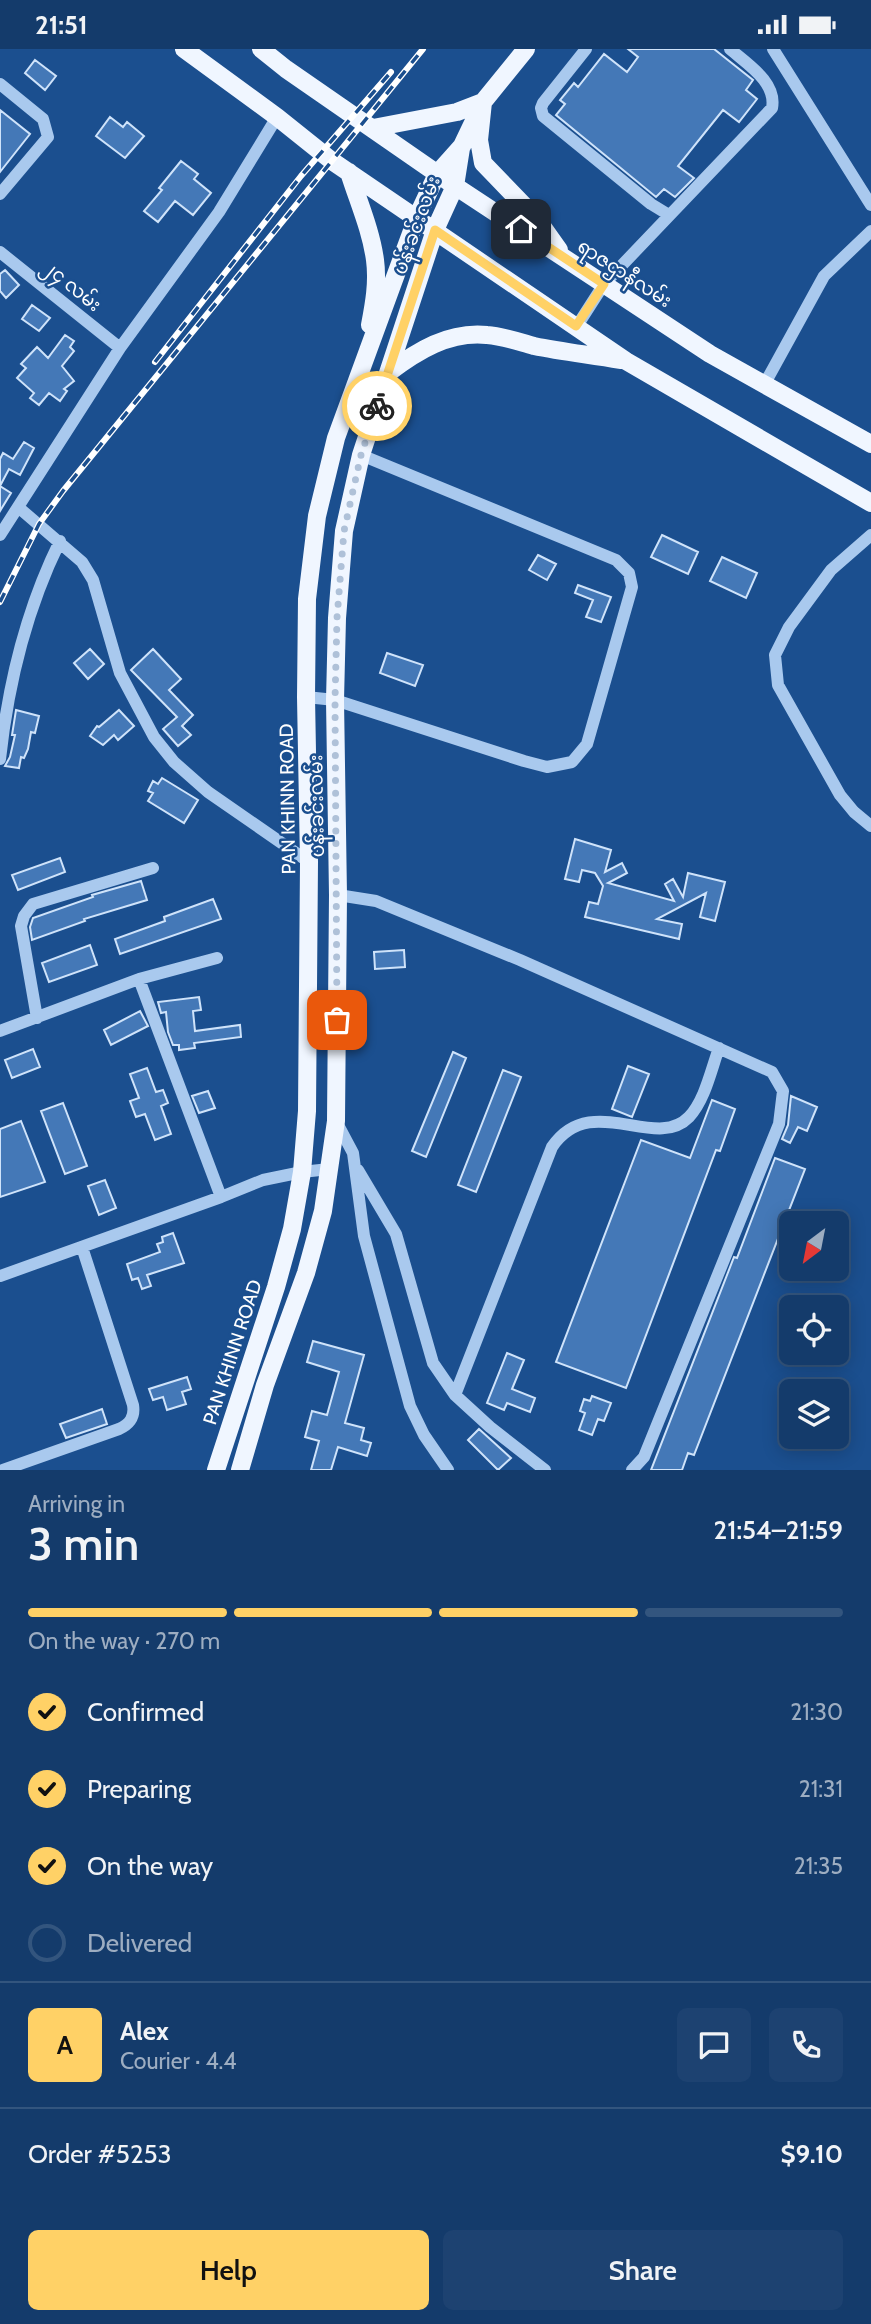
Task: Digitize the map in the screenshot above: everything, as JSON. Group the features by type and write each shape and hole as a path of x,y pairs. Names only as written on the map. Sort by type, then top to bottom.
{"main road":[{"path":"184,49 349,172 626,361 871,503"},
{"name":"ရာဇဌာနီလမ်း","path":"261,49 437,174 710,354 871,445"},
{"path":"461,146 483,102 526,49"},
{"path":"373,128 457,112 483,102"},
{"path":"483,102 479,140 484,163 537,219 565,258"},
{"name":"PAN KHINN ROAD","path":"216,1470 276,1287 292,1229 302,1172 307,1111 307,599 317,516 336,438 417,217 437,174 461,146"},
{"name":"ပန်းခင်းလမ်း","path":"240,1470 265,1385 306,1273 323,1212 336,1121 338,895 335,700 337,618 344,531 361,455 435,230 455,186 461,146"},
{"path":"349,172 375,261 375,299 366,361"},
{"path":"388,373 410,356 434,343 464,336 486,335 626,361"}],"street":[{"path":"586,49 543,103 542,116 641,197 669,215"},
{"path":"576,326 604,284 772,108 772,93 761,76 730,49"},
{"path":"773,49 871,205"},
{"path":"0,84 43,119 48,137 0,194"},
{"path":"0,535 120,348 219,212 277,117"},
{"path":"764,385 824,276 871,231"},
{"name":"၂၄ လမ်း","path":"0,252 120,348"},
{"path":"306,697 335,700 547,767 572,762 587,744 632,587 629,573 616,560 361,455"},
{"path":"18,507 82,562 93,580 120,673 154,737 174,762 208,792 309,862"},
{"path":"871,535 831,570 789,627 775,655 778,685 784,696 840,795 854,812 871,826"},
{"path":"0,759 4,722 23,638 50,561 60,541"},
{"path":"37,1018 21,926 24,916 33,904 153,868"},
{"path":"338,895 376,901 520,960 772,1072 783,1091 779,1124 644,1457 632,1470"},
{"path":"0,1031 139,979 217,958"},
{"path":"139,979 221,1197"},
{"path":"456,1395 552,1147 561,1134 571,1126 587,1121 671,1127 687,1119 698,1106 719,1048"},
{"path":"336,1121 353,1153 364,1236 410,1406 424,1436 448,1470"},
{"path":"356,1166 396,1234 433,1363 456,1395 490,1427 545,1470"},
{"path":"0,1276 263,1180 329,1169"},
{"path":"3,1470 119,1429 127,1425 132,1418 133,1405 82,1247"}],"building":[{"path":"628,49 714,49 753,80 746,90 757,99 739,122 723,110 678,166 694,178 675,197 664,189 656,197 556,115 565,104 560,100 574,83 578,87 604,54 627,72 638,57"},
{"path":"35,60 56,76 45,90 25,73"},
{"path":"0,110 30,134 0,172"},
{"path":"110,117 123,127 127,122 144,136 125,158 96,136"},
{"path":"181,161 198,174 194,179 211,193 193,215 175,201 158,222 144,211"},
{"path":"5,270 19,285 6,298 0,291 0,274"},
{"path":"32,305 50,318 39,331 22,319"},
{"path":"65,335 74,341 70,347 74,351 62,366 74,381 64,389 67,391 60,401 49,393 39,405 30,398 34,393 17,378 26,368 21,364 37,347 48,358"},
{"path":"24,442 34,448 20,475 9,469 0,486 0,459 3,453 13,459"},
{"path":"0,486 11,493 0,511"},
{"path":"662,535 698,552 688,574 651,557"},
{"path":"538,555 556,564 547,580 529,570"},
{"path":"722,557 757,573 746,598 710,581"},
{"path":"578,585 611,597 601,622 586,617 593,600 575,593"},
{"path":"90,649 104,664 88,679 74,663"},
{"path":"153,649 181,679 169,690 193,715 182,726 191,735 178,746 163,729 177,717 131,670"},
{"path":"387,653 423,665 415,686 380,673"},
{"path":"16,710 39,716 35,733 31,732 28,749 24,758 21,757 19,768 5,766 15,735 12,735"},
{"path":"119,710 134,726 118,740 114,735 103,745 90,736 97,726"},
{"path":"162,778 198,800 184,823 148,801 153,793 148,791 153,781 158,784"},
{"path":"575,839 611,850 605,872 622,863 627,873 608,883 674,901 665,884 673,879 683,897 688,873 725,882 715,921 700,917 706,893 657,919 682,924 679,939 585,917 589,902 598,904 603,886 595,873 582,870 579,882 565,879"},
{"path":"60,858 65,872 18,890 12,875"},
{"path":"141,881 147,900 84,919 85,921 32,940 30,927 33,918 93,897 92,895"},
{"path":"213,899 221,919 120,954 115,939 165,921 164,917"},
{"path":"90,945 97,965 49,982 42,963"},
{"path":"404,950 405,967 375,969 374,952"},
{"path":"199,997 201,1010 193,1011 195,1031 240,1025 241,1037 194,1043 195,1048 179,1050 179,1045 173,1045 168,1032 166,1012 161,1013 158,1002"},
{"path":"140,1011 148,1026 111,1045 104,1030"},
{"path":"33,1049 40,1067 12,1078 5,1060"},
{"path":"453,1052 466,1058 426,1157 412,1151"},
{"path":"628,1066 649,1074 632,1117 612,1109"},
{"path":"147,1068 156,1092 163,1090 168,1103 161,1106 171,1134 155,1140 145,1114 136,1117 130,1101 139,1098 130,1074"},
{"path":"503,1070 521,1077 476,1192 458,1185"},
{"path":"208,1091 215,1108 199,1113 192,1096"},
{"path":"791,1096 817,1107 807,1131 798,1127 790,1143 782,1139 788,1125"},
{"path":"712,1100 735,1109 720,1151 716,1150 626,1388 556,1362 641,1140 690,1158"},
{"path":"63,1103 87,1166 65,1174 41,1111"},
{"path":"21,1121 45,1182 0,1197 0,1129"},
{"path":"775,1158 805,1169 789,1211 779,1211 779,1236 694,1455 688,1453 682,1470 651,1470 734,1257 737,1258"},
{"path":"105,1180 116,1208 99,1215 88,1186"},
{"path":"173,1233 184,1263 147,1275 151,1286 142,1289 138,1278 132,1280 127,1264 160,1252 157,1244 163,1242 162,1237"},
{"path":"313,1341 364,1355 345,1423 364,1428 361,1440 371,1443 367,1456 338,1447 331,1470 311,1470 319,1441 305,1437 312,1411 327,1415 339,1372 307,1362"},
{"path":"507,1353 524,1360 512,1389 535,1398 530,1412 507,1403 504,1410 487,1403"},
{"path":"187,1377 191,1389 182,1392 186,1404 167,1410 163,1397 153,1400 149,1389"},
{"path":"592,1396 611,1403 604,1421 598,1419 592,1435 579,1430 585,1413 580,1411 584,1399 590,1401"},
{"path":"102,1409 107,1424 66,1438 60,1424"},
{"path":"479,1429 511,1458 498,1470 468,1440"}],"railway":[{"path":"0,602 39,524 63,491 423,49"},
{"path":"155,362 301,176 391,72"}],"way so far":[{"path":"337,1020 337,618 344,531 361,455 377,406"}],"route":[{"path":"377,406 435,230 576,326 604,284 521,229"}]}
